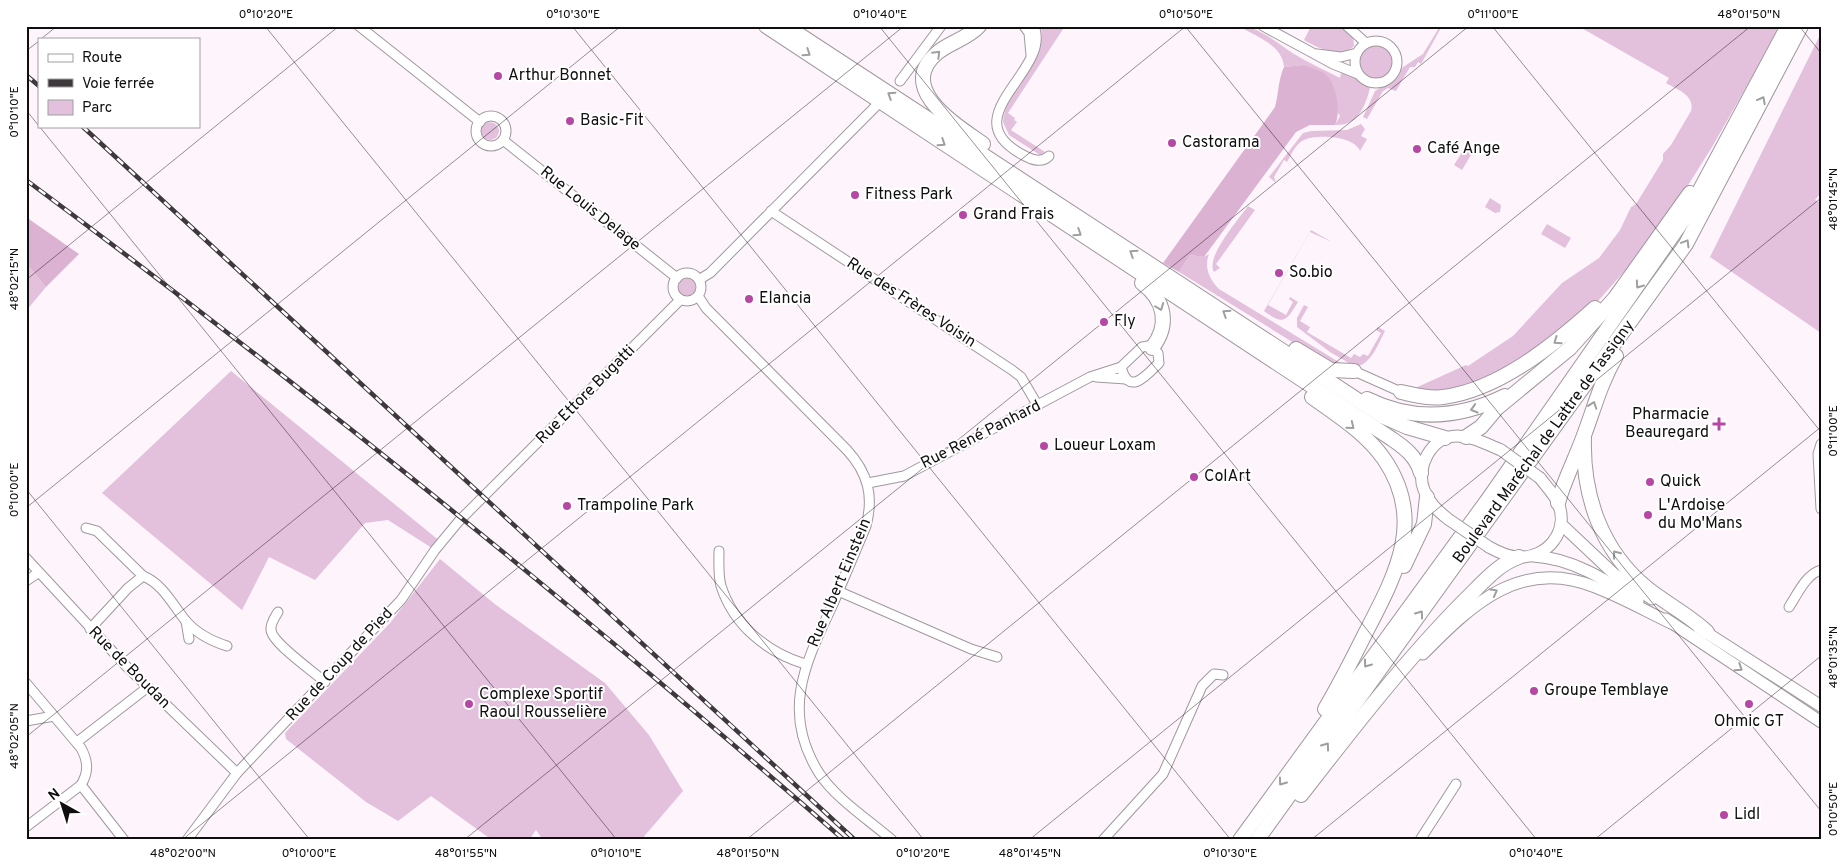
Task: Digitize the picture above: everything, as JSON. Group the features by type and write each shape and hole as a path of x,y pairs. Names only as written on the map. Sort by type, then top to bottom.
{"highway":[{"path":"766,26 1170,294 1365,437 1390,469 1403,500 1404,540 1393,579 1316,725 1311,742"},
{"path":"786,26 1382,416 1406,427 1445,438"},
{"path":"792,26 812,43"},
{"path":"980,26 970,36 943,48 934,55 924,74 928,96 941,114 1068,205 1094,227"},
{"name":"Boulevard Maréchal de Lattre de Tassigny","path":"1240,840 1489,498 1686,216 1788,26"},
{"name":"Boulevard Maréchal de Lattre de Tassigny","path":"1257,840 1686,244 1801,26"},
{"path":"1466,437 1481,427 1497,408 1570,348 1615,298 1643,261 1738,121"},
{"path":"1102,249 1111,261 1151,290 1161,304 1163,315 1162,333 1152,348"},
{"path":"1401,392 1424,397 1443,397 1462,393 1498,379 1564,336 1598,306 1630,269 1643,261"},
{"path":"1170,294 1188,303 1399,444 1417,461 1421,473"},
{"path":"1558,503 1565,479 1584,436 1602,381 1620,348 1649,307 1648,298"},
{"path":"1262,338 1281,340 1331,370 1354,371"},
{"path":"1298,361 1305,359 1378,404 1430,416 1470,410 1519,390"},
{"path":"1584,436 1585,480 1588,496 1596,518 1611,548 1646,587 1693,619 1703,636"},
{"path":"1362,640 1392,592 1421,532 1426,516 1427,497"},
{"path":"1266,840 1407,661 1484,582 1510,560 1526,557"}],"main road":[{"path":"1526,557 1552,544 1557,536 1561,524 1558,503 1540,478 1501,450 1466,437 1445,438 1428,454 1421,473 1421,482 1432,504 1448,519 1489,548 1526,557 1564,562 1594,574 1672,623"},
{"path":"1561,524 1582,546 1614,574 1693,625 1703,636 1821,722"},
{"path":"1380,693 1390,688 1473,606 1488,595 1518,582 1549,578 1577,581 1596,587 1703,636 1821,706"}],"street":[{"path":"359,26 480,122"},
{"path":"900,81 941,26"},
{"path":"1024,26 1030,33 1031,56"},
{"path":"1034,26 1038,45 1008,94 998,114 996,124 1006,142 1021,154 1037,160 1045,159 1049,156"},
{"path":"1262,26 1333,64 1358,74 1367,81 1378,83 1389,78 1396,68 1395,55 1388,45 1377,41 1366,43 1357,53 1342,57 1316,54"},
{"path":"1347,26 1366,43"},
{"path":"1357,53 1355,66 1358,74"},
{"path":"700,279 710,274 876,106"},
{"path":"487,117 499,119 505,129 503,140 492,146 480,142 476,134 480,122 487,117"},
{"name":"Rue Louis Delage","path":"503,140 677,278"},
{"name":"Rue des Frères Voisin","path":"771,211 1021,376 1038,406"},
{"path":"691,273 700,279 701,290 698,296 689,302 680,300 673,288 677,278 683,274 691,273"},
{"name":"Rue Albert Einstein","path":"698,296 706,308 857,460 868,483 870,506 866,526 805,664 800,699 800,726 807,749 825,780 892,840"},
{"name":"Rue Ettore Bugatti","path":"490,489 680,300"},
{"path":"1090,377 1126,379 1130,382 1142,380 1159,363 1158,353 1152,348 1142,347 1121,367 1126,379"},
{"name":"Rue René Panhard","path":"868,483 904,476 1090,377 1121,367"},
{"path":"1354,371 1401,392"},
{"path":"1821,444 1821,509"},
{"name":"Rue de Coup de Pied","path":"187,840 237,773 401,600 441,542 490,489"},
{"path":"86,528 97,531 143,576 151,579 180,611 186,621 211,641 227,646"},
{"path":"719,551 720,584 732,610 748,630 765,646 787,658 805,664"},
{"name":"Rue de Boudan","path":"26,558 90,629 237,773"},
{"path":"1789,607 1807,580 1821,570"},
{"path":"26,581 38,573"},
{"path":"90,629 128,588 143,576"},
{"path":"838,591 971,649 997,657"},
{"path":"278,612 273,620 271,630 276,640 325,682"},
{"path":"186,621 189,639"},
{"path":"1103,840 1163,774 1202,686 1214,674 1223,675"},
{"path":"26,683 77,742 86,758 86,777 81,785 26,827"},
{"path":"77,742 148,687"},
{"path":"26,721 54,716"},
{"path":"1420,840 1456,784"},
{"path":"81,785 124,840"}],"green space":[{"path":"1041,26 1065,26 1008,113 1017,122 1011,130 1045,152 1040,155 1009,135 1003,122 1005,110 1038,51 1041,39"},
{"path":"1239,26 1261,32 1300,57 1340,78 1342,69 1370,88 1366,102 1359,114 1349,122 1335,125 1340,116 1303,65 1284,67 1279,52 1267,42"},
{"path":"1311,26 1343,26 1353,36 1354,46 1343,52 1336,52 1315,46 1304,40"},
{"path":"1440,26 1442,26 1421,64 1418,62 1415,67 1410,67 1396,91 1388,88 1383,91 1367,119 1363,117 1375,91 1391,81 1403,67 1423,54"},
{"path":"1578,26 1781,26 1712,147 1675,206 1630,265 1598,301 1568,327 1499,375 1441,394 1413,389 1466,365 1468,366 1513,336 1562,283 1599,258 1620,230 1631,207 1636,204 1663,160 1663,154 1671,145 1691,111 1692,105 1688,97 1666,83 1669,78"},
{"path":"1821,33 1821,193 1815,200 1821,203 1821,333 1710,257"},
{"path":"1376,45 1383,46 1388,50 1392,55 1392,69 1388,74 1383,78 1376,79 1369,78 1364,74 1360,69 1359,62 1360,55 1364,50 1369,46"},
{"path":"490,122 496,125 499,131 496,137 490,140 484,137 481,131 484,125"},
{"path":"1361,124 1365,129 1361,136 1367,139 1360,151 1351,142 1343,139 1310,138 1299,144 1287,162 1284,160 1274,177 1276,183 1269,177 1303,133 1347,130"},
{"path":"1466,146 1474,150 1462,170 1454,165"},
{"path":"1490,198 1501,205 1500,212 1495,213 1485,207"},
{"path":"1248,206 1255,210 1216,264 1220,268 1214,272 1214,257 1218,248"},
{"path":"1547,224 1571,238 1565,248 1541,234"},
{"path":"1311,230 1332,242 1310,232 1268,305 1286,315 1293,302 1289,299 1290,297 1298,302 1287,317 1280,320 1276,319 1264,311"},
{"path":"1209,254 1208,273 1219,289 1347,367 1333,367 1179,272 1190,255 1204,257"},
{"path":"26,263 46,287 26,311"},
{"path":"686,276 693,279 696,286 693,293 686,296 679,293 676,286 679,279"},
{"path":"1304,305 1308,307 1300,321 1310,327 1307,332 1351,358 1354,354 1360,357 1363,354 1368,356 1381,333 1376,330 1378,327 1385,331 1369,359 1360,366 1354,366 1330,352 1297,327 1297,318"},
{"path":"231,371 441,542 435,550 388,520 365,523 315,580 269,557 242,610 102,493"},
{"name":"Complexe Sportif Raoul Rousselière","path":"440,559 496,605 605,683 649,735 683,791 641,840 543,840 536,830 529,840 492,840 431,796 398,821 366,802 286,739 285,733 390,623"}],"shaded area":[{"path":"1303,65 1323,73 1334,87 1338,107 1335,125 1310,125 1296,132 1204,257 1190,255 1179,272 1163,263 1275,107 1284,67"},
{"path":"26,217 79,254 46,287 26,263"}],"railway":[{"path":"26,75 38,85"},
{"path":"84,128 855,840"},
{"path":"26,180 236,339 442,502 644,669 844,840"}],"place":[{"name":"Arthur Bonnet","path":"498,76"},
{"name":"Basic-Fit","path":"570,121"},
{"name":"Castorama","path":"1172,143"},
{"name":"Café Ange","path":"1417,149"},
{"name":"Fitness Park","path":"855,195"},
{"name":"Grand Frais","path":"963,215"},
{"name":"So.bio","path":"1279,273"},
{"name":"Elancia","path":"749,299"},
{"name":"Fly","path":"1104,322"},
{"name":"Pharmacie Beauregard","path":"1719,424"},
{"name":"Loueur Loxam","path":"1044,446"},
{"name":"ColArt","path":"1194,477"},
{"name":"Quick","path":"1650,482"},
{"name":"Trampoline Park","path":"567,506"},
{"name":"L'Ardoise du Mo'Mans","path":"1648,515"},
{"name":"Groupe Temblaye","path":"1534,691"},
{"name":"Complexe Sportif Raoul Rousselière","path":"469,704"},
{"name":"Ohmic GT","path":"1749,704"},
{"name":"Lidl","path":"1724,815"}]}
